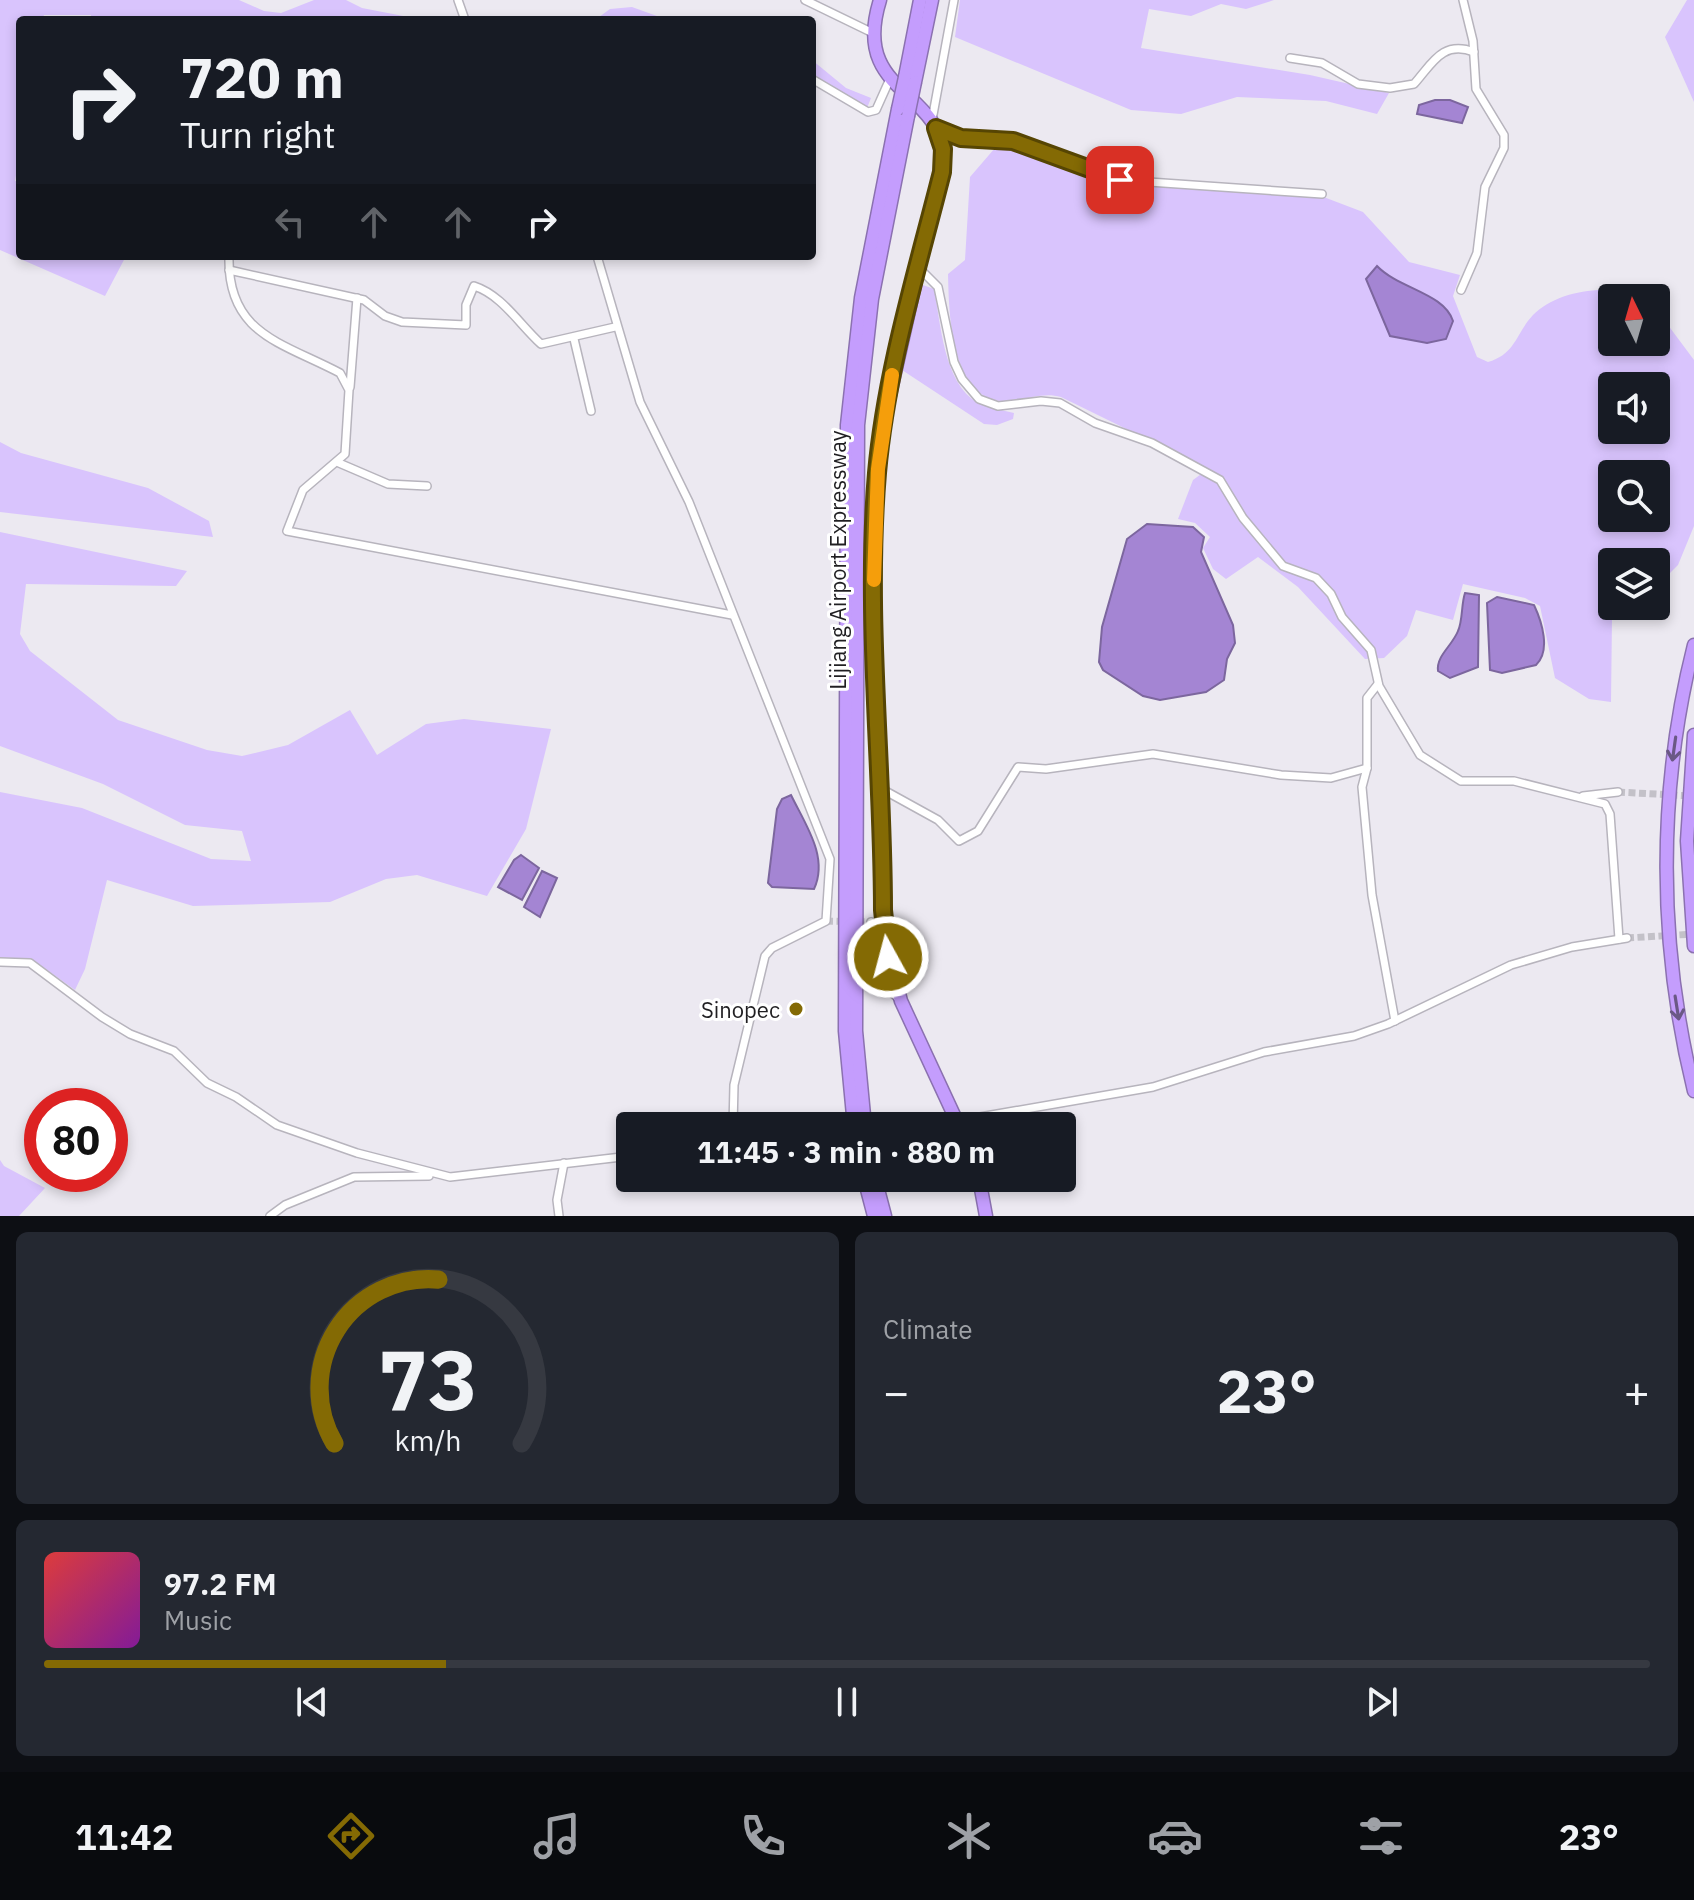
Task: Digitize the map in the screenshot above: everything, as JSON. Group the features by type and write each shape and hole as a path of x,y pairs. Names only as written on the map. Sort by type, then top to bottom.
{"highway":[{"path":"880,0 875,34 878,59 889,81 934,125 943,164 889,392 876,493 873,571 884,925 901,1001 953,1112"},
{"name":"Lijiang Airport Expressway","path":"910,80 920,0"},
{"name":"Lijiang Airport Expressway","path":"853,1112 845,1031 847,425 861,298 910,80 932,0"},
{"name":"Lijiang Airport Expressway","path":"864,1112 856,1031 858,425 872,299 903,112"},
{"path":"1694,645 1673,757 1666,857 1674,990 1694,1091"},
{"path":"1694,735 1687,841 1694,946"},
{"path":"868,1192 874,1216"},
{"path":"879,1192 885,1216"},
{"path":"982,1192 986,1216"}],"street":[{"path":"805,0 875,34"},
{"path":"954,0 934,125 961,138 1013,141 1120,180 1322,194"},
{"path":"1461,290 1480,242 1485,187 1505,143 1504,135 1476,89 1474,52 1463,0"},
{"path":"1290,58 1322,63 1358,84 1390,88 1416,83 1440,52 1458,48 1474,52"},
{"path":"816,81 868,112 876,110 889,81"},
{"path":"229,260 234,303 252,326 340,373 349,390"},
{"path":"598,260 615,327 651,429 689,502 831,865 826,921 772,948 765,956 732,1095 733,1112"},
{"path":"918,267 938,287 954,362 962,379 979,399 998,406 1041,401 1060,403 1095,423 1152,443 1220,480 1243,518 1283,566 1323,584 1342,617 1371,650 1378,684 1416,750 1449,776 1466,781 1514,781 1604,803 1610,814 1623,938 1572,947 1511,965 1395,1021 1354,1036 1264,1052 1153,1087 1018,1112"},
{"path":"229,270 357,298 402,322 466,325 466,305 474,286 495,294 511,316 541,344 574,339 615,327"},
{"path":"357,298 348,445 339,463 315,477 303,490 287,531 732,615"},
{"path":"574,339 591,411"},
{"path":"339,463 388,484 427,486"},
{"path":"1378,684 1367,702 1367,768 1362,787 1366,844 1395,1021"},
{"path":"880,788 938,820 959,841 978,831 1018,767 1046,769 1153,754 1281,775 1331,778 1367,768"},
{"path":"1576,796 1618,792"},
{"path":"871,922 877,931 882,983 901,1001"},
{"path":"0,962 27,962 45,971 102,1017 130,1034 174,1051 207,1083 236,1097 290,1132 436,1175"},
{"path":"270,1216 285,1205 354,1177 456,1177 616,1157"},
{"path":"559,1216 557,1200 564,1163"}],"shaded area":[{"path":"0,0 239,0 264,11 281,13 314,0 346,0 362,8 403,16 16,16 16,257 0,250"},
{"path":"960,0 1274,0 1246,9 1221,4 1191,16 1149,9 1141,48 1310,75 1389,93 1377,114 1326,101 1237,97 1181,114 1131,110 955,37"},
{"path":"1687,0 1694,0 1694,102 1665,37"},
{"path":"632,7 657,16 600,16 610,9"},
{"path":"816,63 846,88 871,98 867,108 816,76"},
{"path":"1450,100 1468,107 1462,123 1417,114 1419,105"},
{"path":"1001,141 1114,181 1321,196 1363,212 1409,262 1460,275 1453,296 1477,357 1488,362 1510,348 1527,322 1543,307 1555,300 1584,292 1598,290 1598,356 1670,356 1670,328 1694,360 1694,526 1678,565 1670,573 1670,548 1598,548 1598,620 1612,620 1611,702 1589,699 1555,678 1540,606 1525,598 1463,584 1453,620 1416,610 1407,636 1384,658 1365,659 1298,587 1258,557 1226,579 1213,569 1203,548 1210,537 1195,523 1178,519 1193,480 1208,469 1061,397 1045,395 1000,401 983,395 971,384 956,349 948,274 965,260 970,177"},
{"path":"23,260 124,260 105,296"},
{"path":"1377,266 1386,274 1431,297 1448,312 1453,321 1446,339 1427,343 1390,336 1366,279"},
{"path":"920,284 934,289 942,335 957,382 978,403 1014,413 1013,419 997,425 984,424 902,370"},
{"path":"0,442 21,453 148,488 209,521 213,537 0,512"},
{"path":"1147,524 1193,527 1204,537 1201,552 1233,625 1235,643 1227,659 1224,680 1206,692 1160,700 1143,696 1103,670 1099,662 1102,627 1127,539"},
{"path":"0,532 187,571 176,586 26,584 20,634 30,651 118,720 207,750 242,756 288,745 350,710 377,755 426,724 464,719 551,729 526,829 487,896 417,875 386,879 330,902 193,906 107,880 85,969 75,990 32,959 0,958 0,792 82,808 211,859 251,861 242,831 185,825 103,784 0,746"},
{"path":"1465,593 1479,595 1478,667 1450,678 1438,671 1438,666 1458,631"},
{"path":"1497,597 1534,605 1544,644 1541,659 1536,665 1502,673 1490,670 1487,603"},
{"path":"791,795 817,853 818,877 814,889 772,887 768,883 777,809 782,799"},
{"path":"521,855 539,868 522,900 498,887 514,860"},
{"path":"542,871 557,878 540,917 524,907"},
{"path":"0,1160 4,1166 24,1177 24,1192 41,1192 19,1216 0,1216"}],"tunnel":[{"path":"1618,792 1691,796"},
{"path":"826,921 871,922"},
{"path":"1627,938 1694,934"}],"slow traffic":[{"path":"874,580 878,469 892,375"}],"place":[{"name":"Sinopec","path":"796,1009"}],"route":[{"path":"888,957 883,910 873,544 878,469 894,363 942,172 944,156 936,128 961,138 1013,141 1120,180"}]}
